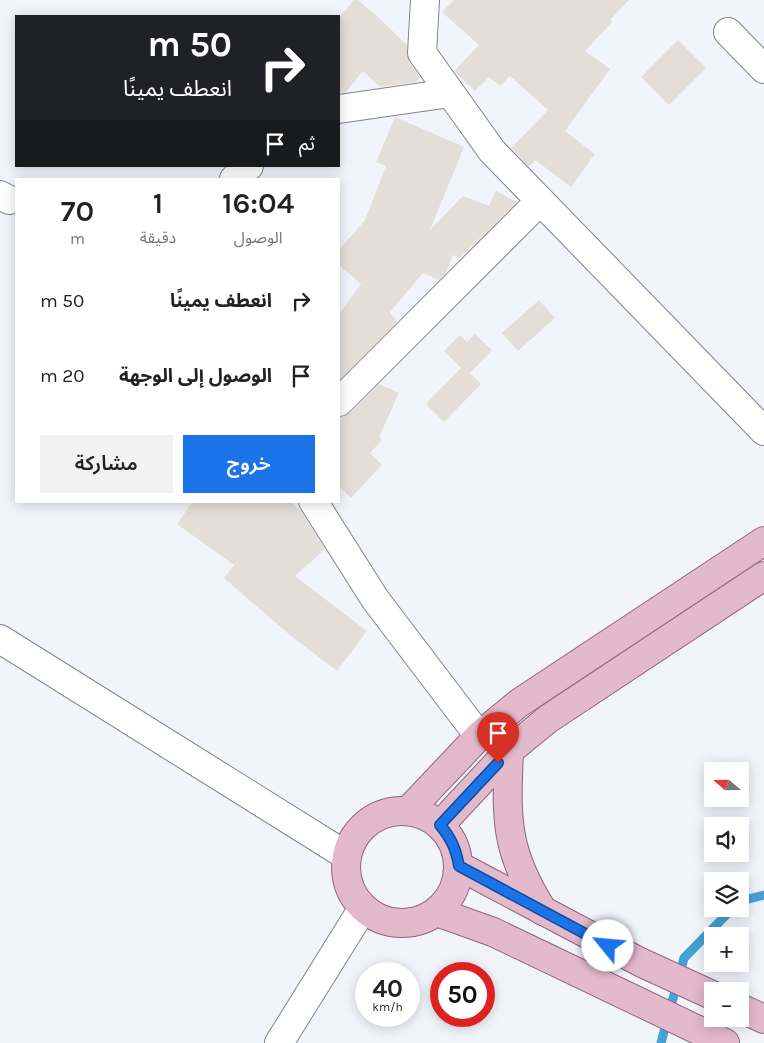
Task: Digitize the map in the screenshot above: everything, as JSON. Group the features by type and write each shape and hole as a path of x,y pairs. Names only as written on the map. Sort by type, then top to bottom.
{"main road":[{"path":"408,811 478,736 519,703 764,541"},
{"path":"440,825 509,751 548,719 764,576"},
{"path":"509,751 507,808 512,848 525,882 544,912"},
{"path":"408,811 425,816 440,825 450,837 456,851 459,866 453,892 436,912 419,921 399,924 380,919 363,908 352,893 346,875 347,856 352,841 362,827 376,817 392,812 408,811"},
{"path":"459,866 640,962 704,991"},
{"path":"436,912 493,932 724,1043"},
{"path":"749,1012 764,1019"}],"street":[{"path":"425,0 422,53 492,151 764,431"},
{"path":"728,32 764,69"},
{"path":"340,109 450,93"},
{"path":"235,178 248,167"},
{"path":"340,401 540,201"},
{"path":"313,503 375,599 478,736"},
{"path":"0,640 347,856"},
{"path":"278,1043 363,908"}],"building":[{"path":"354,0 358,0 407,45 409,62 420,77 416,82 380,87 363,71 346,92 340,93 340,17"},
{"path":"454,0 629,0 585,51 610,69 565,131 595,154 571,187 535,160 529,167 511,148 548,110 510,76 500,86 489,77 475,91 454,71 479,45 442,12"},
{"path":"678,40 706,68 669,105 641,77"},
{"path":"395,117 464,147 430,230 463,196 489,206 496,191 517,202 460,258 453,255 445,274 439,280 423,273 390,312 397,322 340,379 340,313 361,284 340,266 340,249 365,220 386,166 376,162"},
{"path":"539,300 555,318 518,351 502,333"},
{"path":"475,334 492,350 470,373 481,384 444,422 426,404 461,368 444,351 460,335 467,342"},
{"path":"379,384 399,393 379,437 382,440 370,453 382,465 351,498 340,487 340,418 350,413"},
{"path":"192,503 293,503 303,514 325,549 295,576 367,631 337,671 291,636 224,578 234,565 177,524"}],"waterway":[{"path":"749,899 764,895"},
{"path":"661,1043 684,958 724,917"}],"route":[{"path":"498,763 440,825 450,837 456,851 459,866 608,946"}]}
